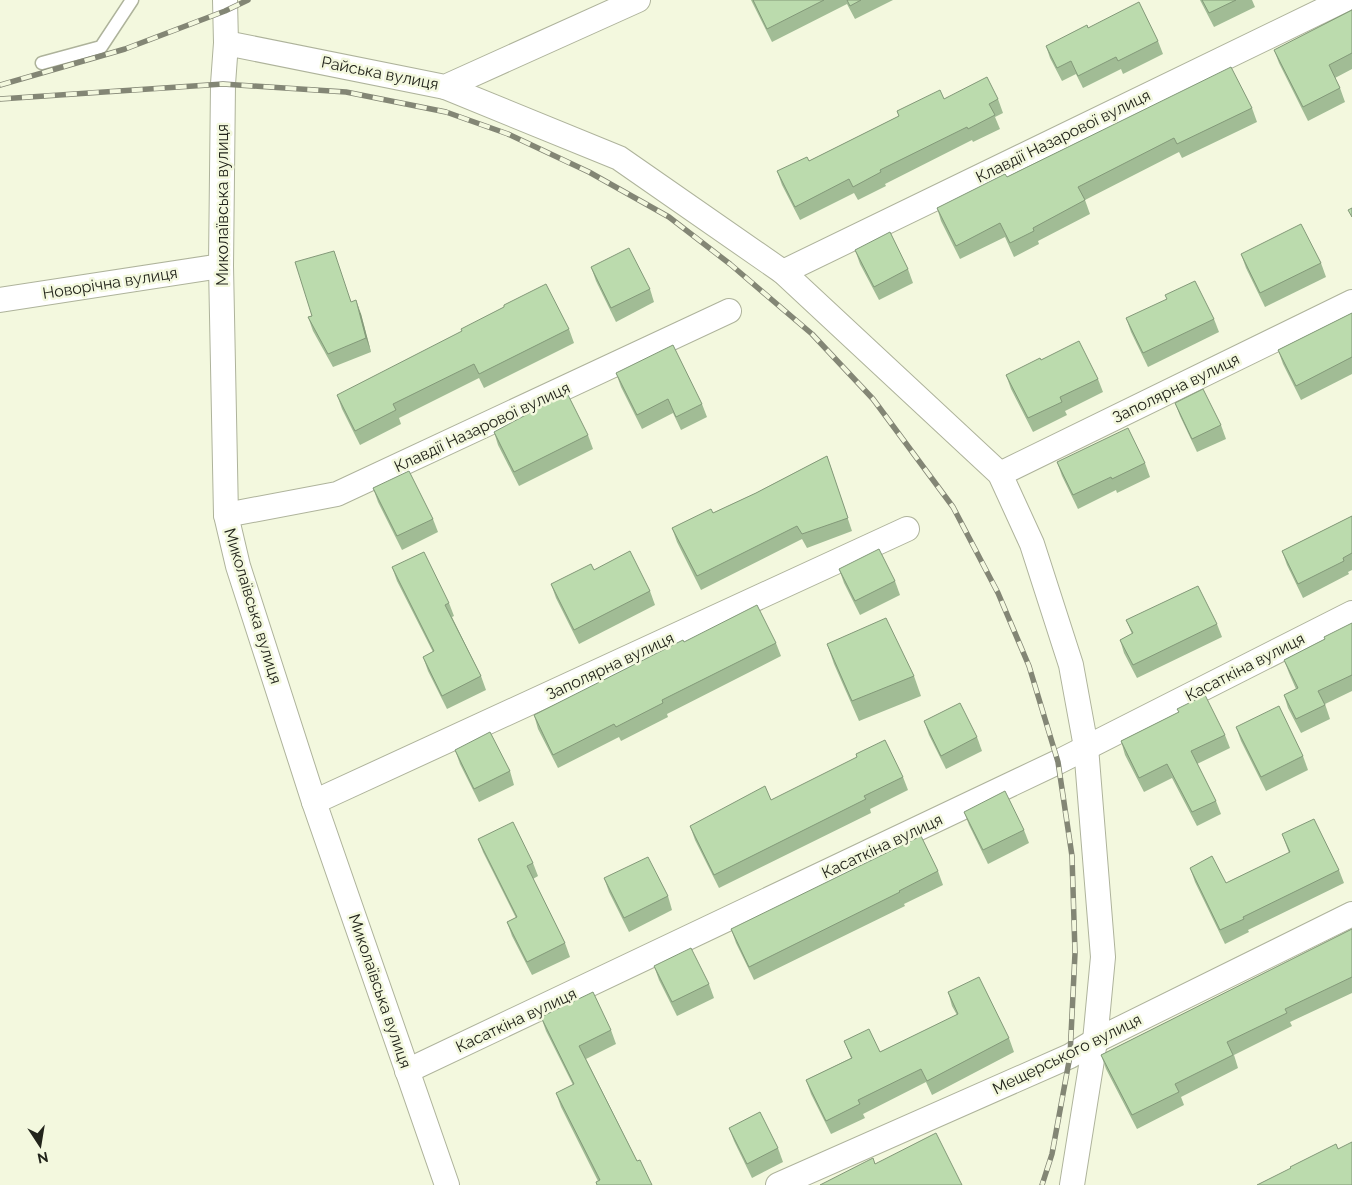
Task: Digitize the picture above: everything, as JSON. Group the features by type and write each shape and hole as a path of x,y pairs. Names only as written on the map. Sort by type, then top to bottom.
{"street":[{"name":"Миколаївська вулиця","path":"225,0 226,43 223,84 220,266 226,515 238,566 314,802 447,1185"},
{"name":"Райська вулиця","path":"226,43 445,87 638,0"},
{"name":"Клавдії Назарової вулиця","path":"783,272 1344,0"},
{"path":"445,87 619,158 783,272 1000,474 1032,544 1071,665 1086,747 1103,957 1095,1041 1072,1185"},
{"name":"Новорічна вулиця","path":"0,300 220,266"},
{"name":"Заполярна вулиця","path":"1000,474 1352,302"},
{"name":"Клавдії Назарової вулиця","path":"226,515 337,494 729,312"},
{"name":"Заполярна вулиця","path":"314,802 907,529"},
{"name":"Касаткіна вулиця","path":"407,1071 1058,762 1352,613"},
{"name":"Мещерського вулиця","path":"778,1185 1070,1056 1095,1041 1352,914"}],"lane":[{"path":"42,63 101,47 132,0"}],"building":[{"path":"753,0 824,0 767,29"},
{"path":"847,0 861,0 850,6"},
{"path":"1202,0 1236,0 1209,13"},
{"path":"1139,2 1158,41 1118,61 1116,57 1078,76 1071,61 1057,68 1046,46 1087,25 1088,28"},
{"path":"1352,10 1352,53 1329,65 1340,88 1303,107 1274,50"},
{"path":"1231,67 1252,108 1177,144 1174,138 1078,187 1085,200 1033,228 1034,231 1010,243 1000,223 956,246 937,208 1005,174 1007,177"},
{"path":"987,77 998,99 989,104 995,115 880,170 881,172 853,187 849,179 795,207 777,171 807,157 809,161 899,116 897,111 940,90 944,99"},
{"path":"1352,208 1352,217 1348,210"},
{"path":"1301,224 1321,263 1260,293 1241,254"},
{"path":"890,232 908,269 874,287 855,250"},
{"path":"629,248 650,289 611,308 591,267"},
{"path":"334,251 351,302 356,300 366,338 328,354 308,317 312,316 295,262"},
{"path":"1195,281 1214,319 1143,353 1126,318 1167,299 1165,295"},
{"path":"546,284 569,329 479,374 474,364 393,404 396,410 355,431 337,395 462,331 461,329"},
{"path":"1352,313 1352,357 1296,386 1278,350"},
{"path":"1079,341 1098,379 1060,397 1062,402 1028,418 1006,375"},
{"path":"673,345 702,404 676,417 668,399 637,415 616,373"},
{"path":"1203,389 1221,425 1192,439 1175,403"},
{"path":"567,393 588,435 514,472 494,432"},
{"path":"1128,428 1145,463 1073,495 1057,462"},
{"path":"827,456 848,518 802,534 797,526 697,576 672,528 711,509 713,513"},
{"path":"409,471 433,519 397,536 373,488"},
{"path":"1352,516 1352,553 1343,558 1344,561 1298,584 1282,551"},
{"path":"879,549 895,581 855,601 839,569"},
{"path":"630,551 650,591 574,630 551,584 591,564 594,570"},
{"path":"424,552 449,603 445,605 481,676 442,696 423,657 434,651 392,567"},
{"path":"1198,586 1217,624 1133,665 1120,640 1133,633 1126,620"},
{"path":"757,605 776,643 662,700 663,703 616,727 614,724 553,755 534,715"},
{"path":"886,618 914,676 852,701 827,644"},
{"path":"1352,623 1352,675 1318,691 1325,705 1296,719 1284,695 1298,688 1284,660"},
{"path":"1205,695 1225,735 1191,751 1216,801 1192,812 1167,764 1139,778 1121,741 1179,712 1177,709"},
{"path":"960,703 977,737 941,756 924,721"},
{"path":"1279,706 1303,756 1261,777 1236,727"},
{"path":"490,732 510,771 474,789 455,750"},
{"path":"885,740 903,777 864,796 866,799 714,875 690,826 765,786 771,800 857,757 856,754"},
{"path":"1005,791 1024,830 983,850 964,812"},
{"path":"1314,819 1339,870 1220,930 1190,868 1212,856 1226,883 1290,852 1282,834"},
{"path":"513,822 533,863 527,866 565,943 527,962 507,922 517,917 478,839"},
{"path":"921,836 938,871 900,892 749,967 731,929"},
{"path":"648,857 668,896 624,918 604,878"},
{"path":"1352,929 1352,977 1285,1009 1287,1013 1227,1042 1233,1055 1175,1084 1179,1092 1132,1115 1101,1055"},
{"path":"691,948 709,984 672,1002 654,966"},
{"path":"979,977 1009,1038 927,1081 921,1069 858,1100 860,1104 826,1121 806,1080 852,1058 844,1041 869,1029 880,1052 958,1014 948,992"},
{"path":"593,992 611,1030 579,1046 637,1161 640,1160 652,1185 597,1185 596,1182 600,1180 556,1093 574,1084 541,1017"},
{"path":"760,1112 778,1148 747,1164 729,1128"},
{"path":"936,1133 962,1185 820,1185 873,1158 875,1164"},
{"path":"1352,1142 1352,1185 1257,1185 1336,1144 1338,1149"}],"railway":[{"path":"0,85 125,49 225,11 248,0"},
{"path":"0,99 223,84 346,92 446,112 508,134 589,172 669,217 730,264 812,334 873,399 953,507 998,593 1029,666 1058,762 1072,856 1075,953 1070,1056 1052,1154 1042,1185"}]}
